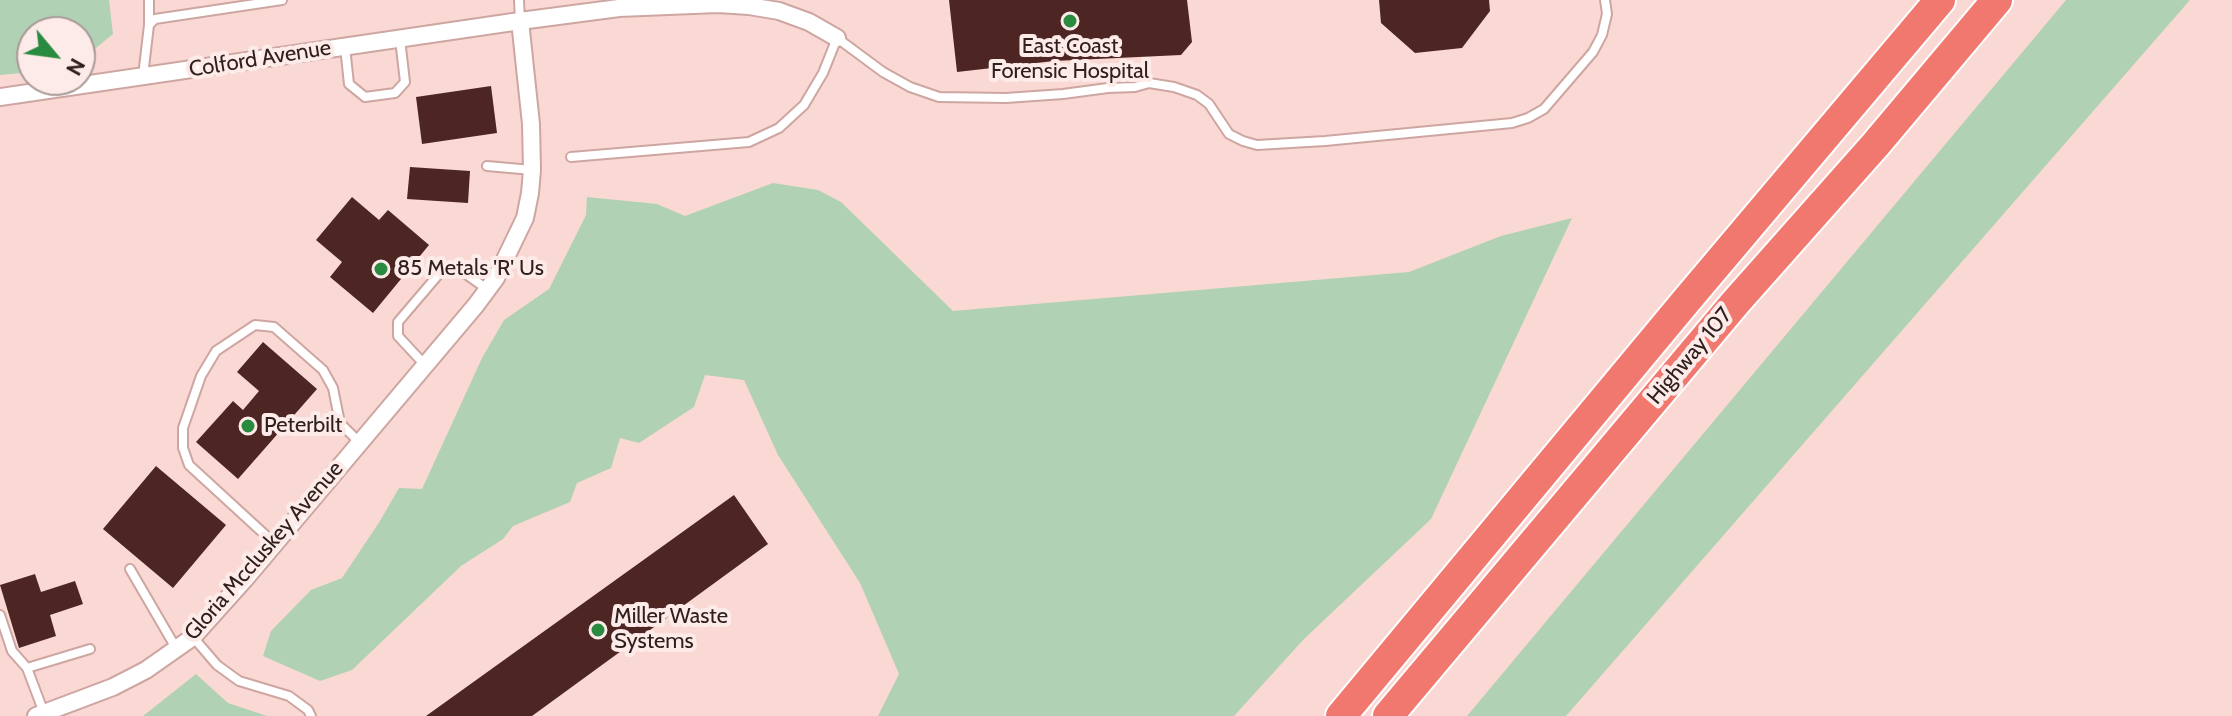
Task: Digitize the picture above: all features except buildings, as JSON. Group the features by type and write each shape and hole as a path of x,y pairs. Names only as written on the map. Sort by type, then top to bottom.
{"highway":[{"name":"Highway 107","path":"1341,716 1617,382 1940,0"},
{"name":"Highway 107","path":"1388,716 1735,303 1876,144 1997,0"}],"street":[{"name":"Colford Avenue","path":"0,97 619,8 718,4 779,11 809,22 837,38"},
{"name":"Gloria Mccluskey Avenue","path":"40,714 113,687 146,670 193,637 487,289 508,256 525,218 532,170 531,124 520,21"}],"lane":[{"path":"143,76 149,0"},
{"path":"149,25 155,19 282,0"},
{"path":"519,0 520,21"},
{"path":"571,157 749,142 779,128 804,105 823,73 837,38 897,80 939,97 1006,98 1135,87 1149,83 1174,87 1197,95 1209,104 1229,134 1257,145 1512,123 1544,109 1593,52 1602,35 1607,14 1605,0"},
{"path":"345,46 349,84 365,97 395,93 405,82 400,38"},
{"path":"487,166 532,170"},
{"path":"424,364 398,336 398,322 444,268 456,267 487,289"},
{"path":"274,543 189,465 183,448 183,428 201,376 216,351 255,325 274,327 323,370 333,388 340,423 359,442"},
{"path":"130,569 177,649"},
{"path":"0,615 12,651 27,668 40,714"},
{"path":"193,637 217,665 239,681 289,696 308,710 311,716"},
{"path":"27,668 90,649"}],"green space":[{"path":"0,0 109,0 113,34 96,48 96,16 16,16 16,74 0,75"},
{"path":"2066,0 2190,0 1566,716 1467,716"},
{"path":"773,183 818,190 841,202 953,311 1409,272 1501,236 1572,218 1431,519 1304,639 1234,716 878,716 899,674 860,583 778,455 744,380 705,375 694,407 639,443 620,438 611,468 577,483 570,502 513,526 503,539 461,566 352,670 320,681 263,656 271,631 311,590 342,578 399,488 422,489 482,358 504,320 549,289 586,215 587,197 657,204 685,216"},
{"path":"196,674 228,703 267,716 143,716"}],"place":[{"name":"East Coast Forensic Hospital","path":"1070,21"},
{"name":"85 Metals 'R' Us","path":"381,269"},
{"name":"Peterbilt","path":"248,426"},
{"name":"Miller Waste Systems","path":"598,630"}]}
